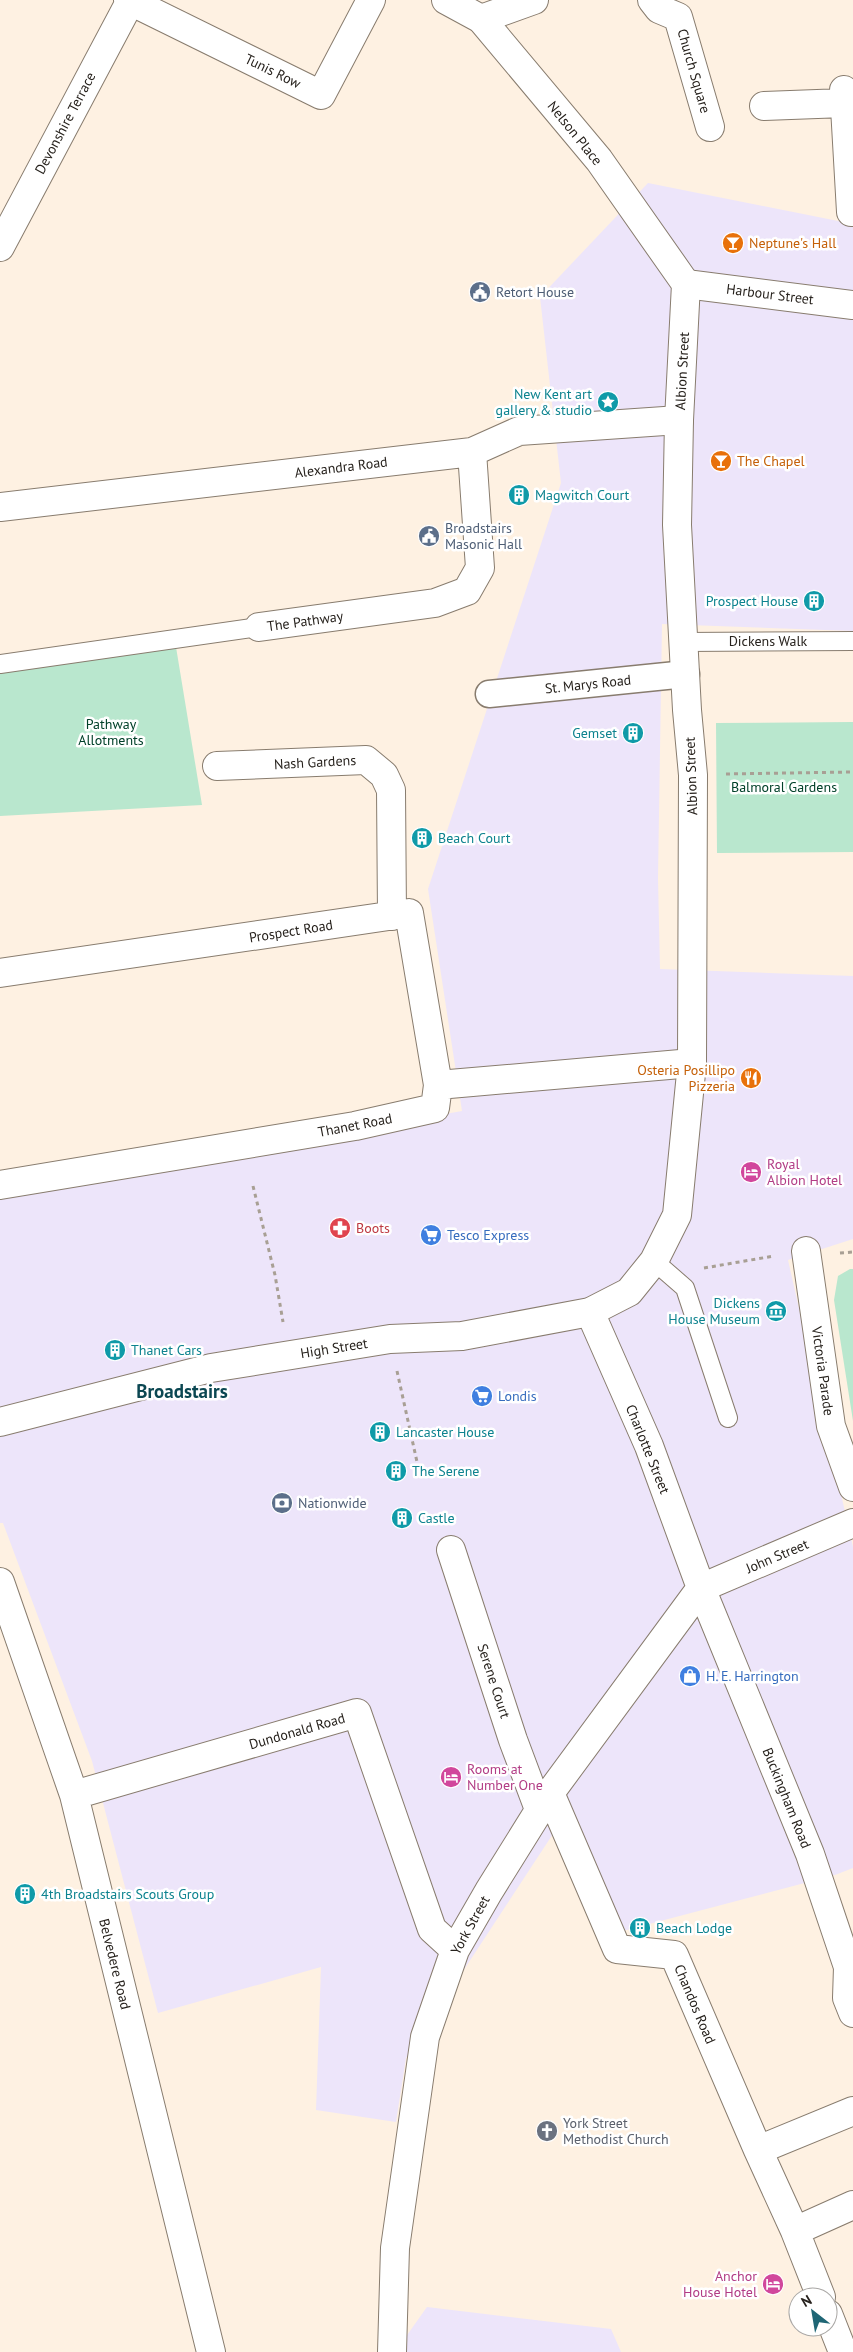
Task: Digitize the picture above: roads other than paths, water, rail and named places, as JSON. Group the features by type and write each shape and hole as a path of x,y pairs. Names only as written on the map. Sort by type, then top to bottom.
{"street":[{"name":"Tunis Row","path":"130,0 321,95 371,0"},
{"name":"Devonshire Terrace","path":"0,247 130,0"},
{"name":"Nelson Place","path":"446,0 482,19 598,160 686,284"},
{"path":"482,19 534,0"},
{"name":"Church Square","path":"652,0 659,9 678,17 710,127"},
{"path":"764,106 844,96 853,212"},
{"name":"Harbour Street","path":"686,284 853,305"},
{"name":"Albion Street","path":"654,1262 677,1215 692,1063 693,775 677,525 679,420 686,284"},
{"name":"Alexandra Road","path":"0,507 472,452 519,431 679,420"},
{"name":"The Pathway","path":"259,627 436,603 467,591 480,568 472,452"},
{"name":"St. Marys Road","path":"489,694 686,674"},
{"name":"Nash Gardens","path":"217,766 366,760 384,775 391,790 392,916"},
{"name":"Prospect Road","path":"0,973 409,912 438,1085"},
{"path":"438,1085 692,1063"},
{"name":"Thanet Road","path":"0,1185 354,1126 435,1108 438,1085"},
{"name":"Victoria Parade","path":"806,1251 831,1426 853,1487"},
{"name":"High Street","path":"0,1422 211,1368 390,1339 462,1336 590,1312 629,1292 654,1262"},
{"name":"Charlotte Street","path":"590,1312 648,1446 701,1588"},
{"name":"John Street","path":"701,1588 853,1523"},
{"name":"Serene Court","path":"451,1550 512,1740 545,1802"},
{"name":"Belvedere Road","path":"0,1582 74,1795 211,2352"},
{"name":"York Street","path":"392,2352 395,2248 425,2038 454,1950 545,1802 701,1588"},
{"name":"Buckingham Road","path":"701,1588 810,1854 848,1967 847,1998 853,2013"},
{"name":"Dundonald Road","path":"74,1795 357,1713 432,1929 454,1950"},
{"name":"Chandos Road","path":"545,1802 617,1948 674,1955 758,2150"},
{"path":"817,2287 758,2150 853,2111"},
{"path":"794,2231 853,2205"},
{"path":"838,2337 844,2352"}],"lane":[{"name":"The Pathway","path":"0,664 259,627"},
{"name":"Dickens Walk","path":"683,642 853,641"},
{"path":"654,1262 685,1288 728,1418"}],"place":[{"name":"Neptune's Hall","path":"733,243"},
{"name":"Retort House","path":"480,292"},
{"name":"New Kent art gallery & studio","path":"608,402"},
{"name":"The Chapel","path":"721,461"},
{"name":"Magwitch Court","path":"519,495"},
{"name":"Broadstairs Masonic Hall","path":"429,536"},
{"name":"Prospect House","path":"814,601"},
{"name":"Gemset","path":"633,733"},
{"name":"Beach Court","path":"422,838"},
{"name":"Osteria Posillipo Pizzeria","path":"751,1078"},
{"name":"Royal Albion Hotel","path":"751,1172"},
{"name":"Boots","path":"340,1228"},
{"name":"Tesco Express","path":"431,1235"},
{"name":"Dickens House Museum","path":"776,1311"},
{"name":"Thanet Cars","path":"115,1350"},
{"name":"Londis","path":"482,1396"},
{"name":"Lancaster House","path":"380,1432"},
{"name":"The Serene","path":"396,1471"},
{"name":"Nationwide","path":"282,1503"},
{"name":"Castle","path":"402,1518"},
{"name":"H. E. Harrington","path":"690,1676"},
{"name":"Rooms at Number One","path":"451,1777"},
{"name":"4th Broadstairs Scouts Group","path":"25,1894"},
{"name":"Beach Lodge","path":"640,1928"},
{"name":"York Street Methodist Church","path":"547,2131"},
{"name":"Anchor House Hotel","path":"773,2284"}],"district":[{"name":"Broadstairs","path":"182,1391"}],"park label":[{"name":"Pathway Allotments","path":"111,732"},
{"name":"Balmoral Gardens","path":"784,787"}]}
